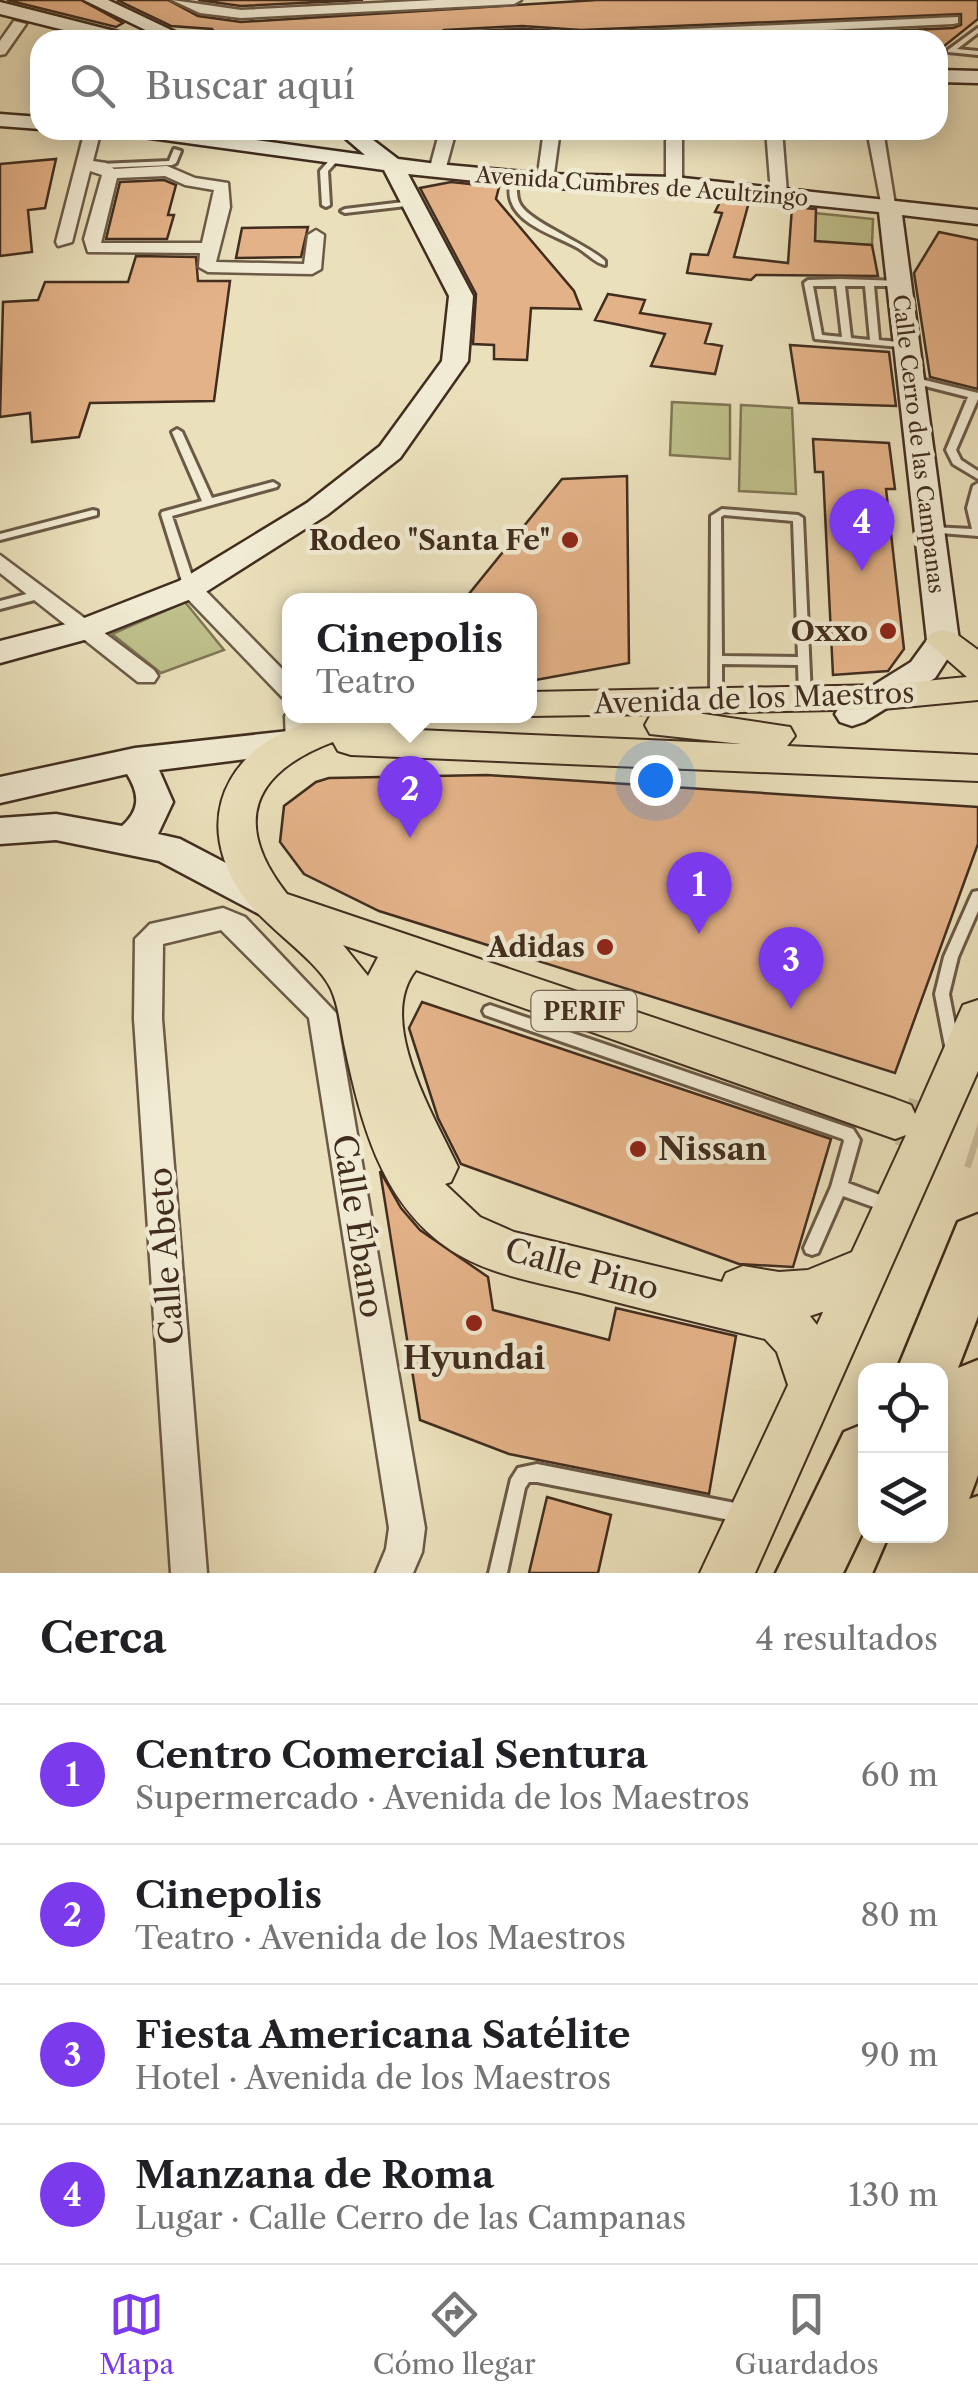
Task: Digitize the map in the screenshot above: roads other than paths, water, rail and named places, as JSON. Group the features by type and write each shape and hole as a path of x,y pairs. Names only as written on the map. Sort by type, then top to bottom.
{"highway":[{"path":"926,1359 978,1241"},
{"path":"948,1471 978,1390"},
{"path":"808,1573 858,1470"},
{"path":"835,1573 858,1523"},
{"path":"962,1573 978,1528"},
{"path":"908,1573 920,1543"}],"main road":[{"path":"943,641 978,668"},
{"name":"Avenida de los Maestros","path":"537,704 728,700 804,679 868,705 978,688"},
{"path":"728,700 814,750"},
{"path":"814,750 811,720 868,705 978,712"},
{"path":"362,723 707,726 814,750"},
{"name":"Avenida de los Maestros","path":"298,728 362,723"},
{"name":"Avenida de los Maestros","path":"298,728 442,742 814,750 978,768"},
{"name":"Calle Pino","path":"298,728 247,784 236,802 232,821 238,855 272,904 343,970 352,987 385,1128 396,1154 431,1202 463,1232 509,1253 779,1320 797,1338 812,1382"},
{"name":"PERIF","path":"272,904 895,1119"},
{"name":"Calle Pino","path":"409,950 390,972 382,992 380,1011 386,1042 421,1146 442,1179 470,1207 531,1236 765,1294 796,1298 823,1292 869,1268"},
{"path":"726,1573 812,1382 897,1208 978,1018"}],"street":[{"path":"93,0 160,30"},
{"path":"179,0 223,6 514,0"},
{"path":"0,8 87,30"},
{"path":"758,30 954,20"},
{"path":"0,51 10,22 41,30"},
{"path":"892,30 896,23"},
{"path":"948,76 978,77"},
{"path":"948,84 978,85"},
{"path":"0,120 30,122"},
{"path":"94,140 98,168 94,248 209,248"},
{"name":"Avenida Cumbres de Acultzingo","path":"192,140 438,171 546,181 674,184 978,217"},
{"path":"0,652 84,630 190,588 318,509 390,452 455,360 461,296 412,203 356,140"},
{"path":"438,171 446,140"},
{"path":"546,181 551,140"},
{"path":"674,140 674,184"},
{"path":"775,140 779,193"},
{"name":"Calle Cerro de las Campanas","path":"877,140 890,208 943,641"},
{"path":"64,242 98,168"},
{"path":"98,168 166,171 191,182 222,186 218,225 205,265 212,269 306,270 314,265 316,235"},
{"path":"0,562 146,676"},
{"path":"190,588 282,683"},
{"path":"868,705 924,670 943,641"},
{"name":"Avenida de los Maestros","path":"0,790 298,728"},
{"path":"130,840 154,811 157,796 136,760"},
{"path":"0,831 56,828 130,840 192,860 272,904"},
{"name":"Calle Ébano","path":"149,939 175,928 223,919 235,925 322,1013 408,1528 404,1552 394,1573"},
{"name":"Calle Abeto","path":"149,939 148,1019 189,1573"}],"lane":[{"path":"978,30 950,52 978,54"},
{"path":"98,168 172,163 175,140"},
{"path":"326,205 324,171 337,157"},
{"path":"512,178 514,201 522,213 592,250 602,263"},
{"path":"345,211 412,203"},
{"path":"899,284 810,281 818,336 907,346"},
{"path":"840,282 847,340"},
{"path":"869,282 875,342"},
{"path":"912,380 976,396 951,450 957,462 978,476"},
{"path":"177,432 208,502"},
{"path":"190,588 166,514 273,485"},
{"path":"932,530 978,533 972,508 978,486"},
{"path":"716,660 804,679 798,518 722,512 716,516 716,660 728,700"},
{"path":"0,536 92,513"},
{"path":"0,605 38,595"},
{"path":"952,1082 953,1049 942,994 951,957 978,896"},
{"path":"490,1011 848,1134 852,1140 839,1186 812,1248"},
{"path":"839,1186 897,1208"},
{"path":"498,1573 517,1486 524,1474 537,1472 752,1516"}],"tunnel":[{"path":"902,1121 978,1145"}],"place":[{"name":"Rodeo \"Santa Fe\"","path":"570,540"},
{"name":"Manzana de Roma","path":"862,571"},
{"name":"Oxxo","path":"888,631"},
{"name":"Cinepolis","path":"410,838"},
{"name":"Centro Comercial Sentura","path":"699,934"},
{"name":"Adidas","path":"605,947"},
{"name":"Fiesta Americana Satélite","path":"791,1009"},
{"name":"Nissan","path":"638,1149"},
{"name":"Hyundai","path":"474,1323"}]}
